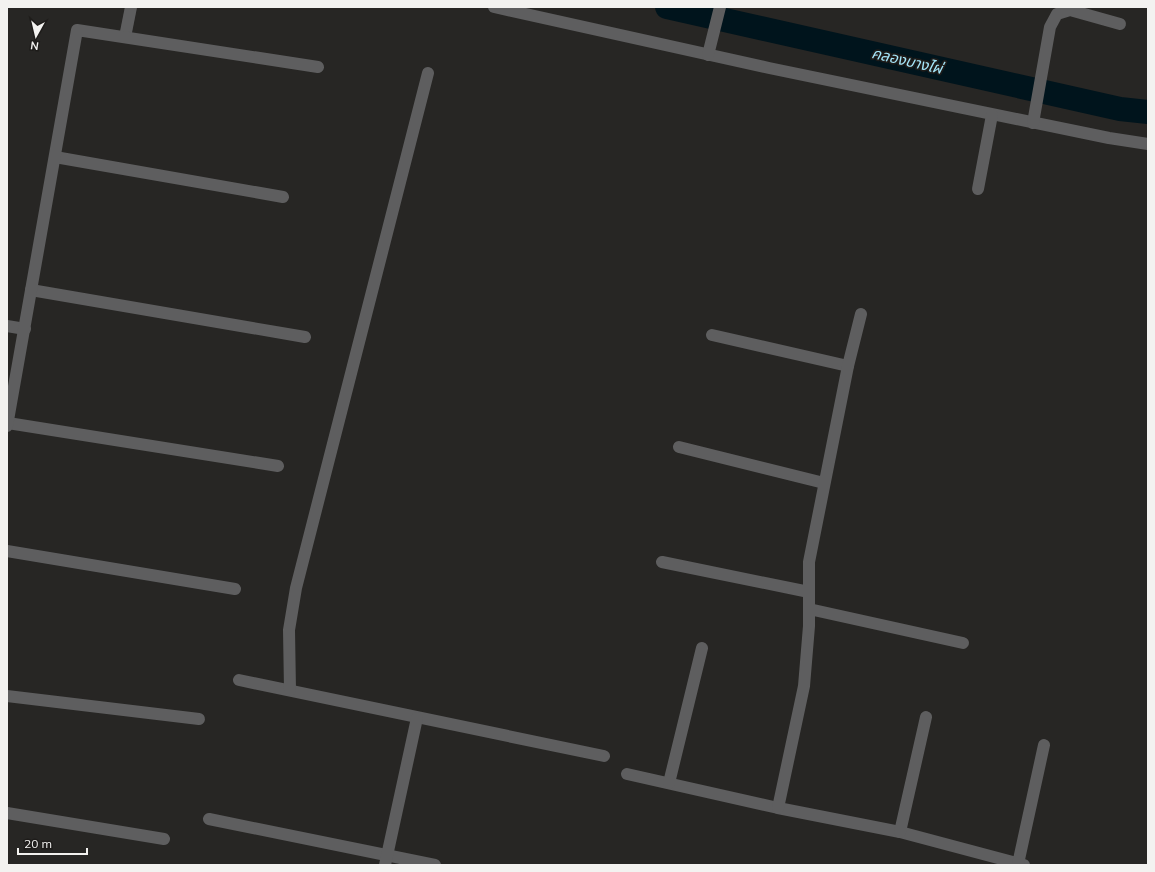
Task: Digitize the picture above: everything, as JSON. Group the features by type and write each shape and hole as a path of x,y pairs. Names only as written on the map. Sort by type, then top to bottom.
{"street":[{"path":"125,37 131,7"},
{"path":"494,7 708,55 992,115 1148,144"},
{"path":"708,55 720,8"},
{"path":"1033,123 1040,76 1050,27 1057,14 1070,10 1120,24"},
{"path":"278,466 7,425 77,30 318,67"},
{"path":"290,690 289,630 296,588 428,73"},
{"path":"978,189 992,115"},
{"path":"55,157 283,197"},
{"path":"31,290 305,337"},
{"path":"778,808 804,686 809,610 809,562 848,366 861,314"},
{"path":"7,326 25,329"},
{"path":"712,335 848,366"},
{"path":"679,448 824,482"},
{"path":"7,551 236,590"},
{"path":"662,562 809,592"},
{"path":"809,610 963,643"},
{"path":"669,783 702,648"},
{"path":"238,680 604,756"},
{"path":"7,696 199,719"},
{"path":"900,832 926,717"},
{"path":"386,860 417,718"},
{"path":"627,774 778,808 900,832 1021,864 1044,744"},
{"path":"7,813 164,839"},
{"path":"209,820 386,860 435,865"}],"waterway":[{"name":"คลองบางไผ่","path":"667,7 1120,109 1148,112"}]}
